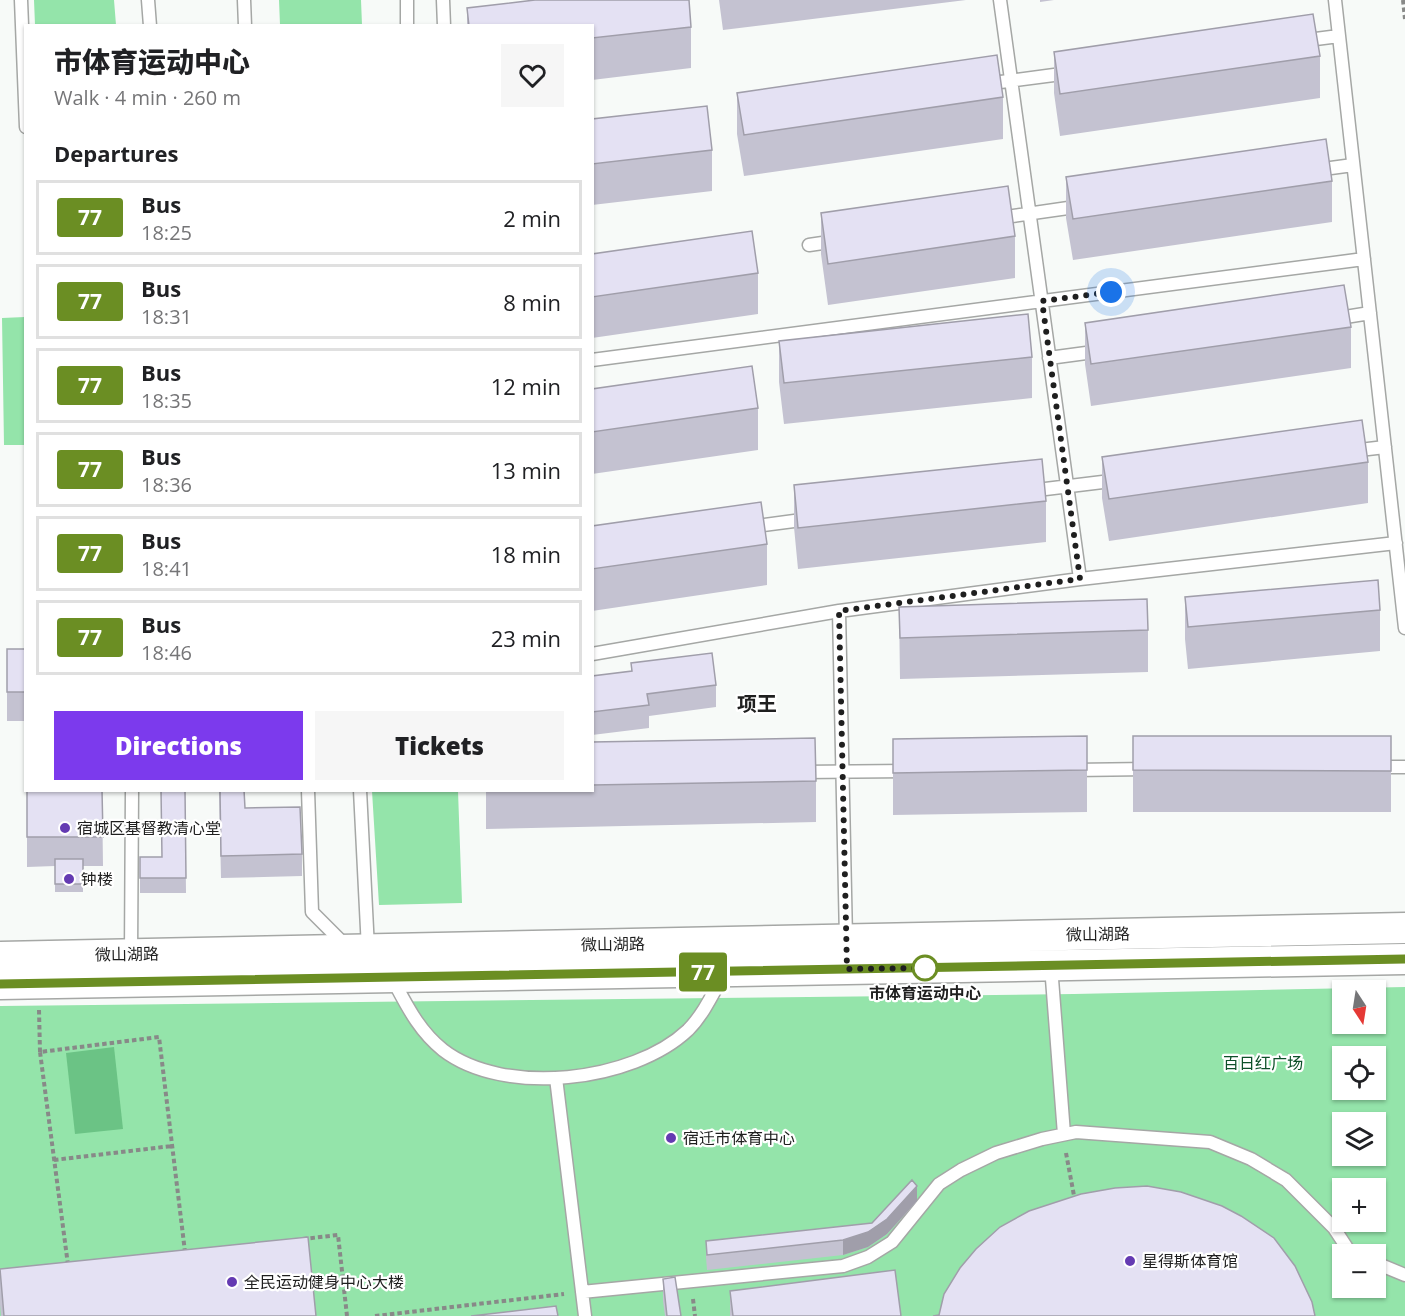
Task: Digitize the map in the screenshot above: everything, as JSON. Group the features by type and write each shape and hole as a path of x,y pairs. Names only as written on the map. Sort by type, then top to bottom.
{"street":[{"name":"微山湖路","path":"0,984 131,968 846,954 1405,928"},
{"name":"微山湖路","path":"369,963 726,971 846,954 1051,966 1405,959"},
{"name":"微山湖路","path":"0,957 131,968"}],"lane":[{"path":"21,0 24,76"},
{"path":"148,0 150,24"},
{"path":"244,0 245,24"},
{"path":"406,0 407,24"},
{"path":"443,0 444,24"},
{"path":"1000,0 1080,579"},
{"path":"1335,0 1405,628"},
{"path":"1292,42 1339,36"},
{"path":"977,85 1082,71"},
{"path":"1307,172 1353,165"},
{"path":"983,220 1099,203"},
{"path":"809,245 844,240"},
{"path":"594,360 1364,259"},
{"path":"1322,320 1370,313"},
{"path":"1049,358 1109,350"},
{"path":"1338,453 1385,447"},
{"path":"1021,492 1126,479"},
{"path":"742,528 823,517"},
{"path":"594,654 839,611 1080,579 1396,543"},
{"path":"839,611 846,954"},
{"path":"1369,767 1405,767"},
{"path":"1058,770 1166,769"},
{"path":"783,772 926,771"},
{"path":"131,968 132,792"},
{"path":"308,792 312,912 369,963 431,1040 465,1064 507,1074 556,1078 581,1076 624,1066 646,1058 689,1029 726,971"},
{"path":"360,792 369,963"},
{"path":"1051,966 1064,1134"},
{"path":"556,1078 585,1316"},
{"path":"582,1292 843,1266 868,1257 892,1242 939,1184 961,1170 996,1153 1064,1134 1086,1132 1210,1142 1251,1159 1286,1180 1334,1228 1344,1244"},
{"path":"1386,1267 1405,1275"}],"path":[{"path":"1403,0 1405,19"},
{"path":"68,1265 40,1052 159,1037 185,1252 174,1254"},
{"path":"1064,1134 1076,1203"},
{"path":"54,1160 172,1146"},
{"path":"303,1239 338,1235 347,1316"},
{"path":"57,1267 80,1264"},
{"path":"375,1316 582,1292"}],"green space":[{"path":"34,0 114,0 116,24 35,24"},
{"path":"279,0 361,0 362,24 280,24"},
{"path":"24,317 24,445 4,445 2,318"},
{"path":"372,792 458,792 462,903 379,905"},
{"name":"宿迁市体育中心","path":"1386,987 1405,987 1405,1316 0,1316 0,1006 1074,994 1332,989 1332,1034 1386,1034"}],"shaded area":[{"path":"114,1047 123,1129 75,1134 66,1053"}],"building":[{"path":"535,0 689,0 691,27 594,38 594,24 469,24 467,8"},
{"path":"1313,14 1320,56 1060,94 1054,52"},
{"path":"997,55 1003,97 744,135 737,93"},
{"path":"707,106 712,150 594,164 594,119"},
{"path":"1326,139 1332,181 1073,219 1066,177"},
{"path":"1008,186 1015,236 828,264 821,213"},
{"path":"752,231 758,273 594,297 594,254"},
{"path":"1344,285 1351,327 1091,364 1085,323"},
{"path":"1028,314 1032,357 784,383 779,341"},
{"path":"752,366 758,408 594,432 594,389"},
{"path":"1362,420 1368,462 1109,499 1102,457"},
{"path":"1042,459 1046,501 798,528 794,485"},
{"path":"761,502 767,544 594,569 594,526"},
{"path":"1378,580 1380,610 1188,627 1185,597"},
{"path":"1147,599 1148,630 900,638 899,607"},
{"path":"7,649 24,649 24,692 7,692"},
{"path":"712,653 716,685 647,694 649,705 594,712 594,676 632,671 631,663"},
{"path":"1087,736 1087,770 893,773 893,739"},
{"path":"1133,736 1391,736 1391,771 1133,770"},
{"path":"815,738 816,781 594,785 594,742"},
{"path":"27,792 102,792 103,837 27,837"},
{"path":"161,792 185,792 186,878 140,878 140,857 162,857"},
{"path":"220,792 244,792 245,808 300,807 302,854 221,856"},
{"name":"钟楼","path":"55,859 83,859 83,884 55,884"},
{"path":"912,1180 917,1186 887,1219 868,1232 843,1240 707,1255 706,1241 872,1223"},
{"name":"星得斯体育馆","path":"1147,1186 1181,1192 1222,1206 1274,1238 1295,1266 1312,1302 1315,1316 933,1316 939,1315 944,1294 960,1268 976,1249 1000,1227 1029,1211 1081,1194 1115,1188"},
{"path":"308,1237 316,1316 4,1316 0,1269"},
{"path":"895,1270 901,1316 733,1316 730,1291"},
{"path":"675,1277 681,1316 667,1316 663,1279"},
{"path":"556,1306 558,1316 471,1316"}],"bus line":[{"name":"77","path":"0,984 1405,959"}],"place":[{"name":"宿城区基督教清心堂","path":"65,828"},
{"name":"钟楼","path":"69,879"},
{"name":"市体育运动中心","path":"925,968"},
{"name":"宿迁市体育中心","path":"671,1138"},
{"name":"星得斯体育馆","path":"1130,1261"},
{"name":"全民运动健身中心大楼","path":"232,1282"}],"district":[{"name":"项王","path":"757,704"}],"route":[{"path":"925,968 847,969 839,611 1080,579 1042,301 1111,292"}],"park label":[{"name":"百日红广场","path":"1263,1063"}]}
